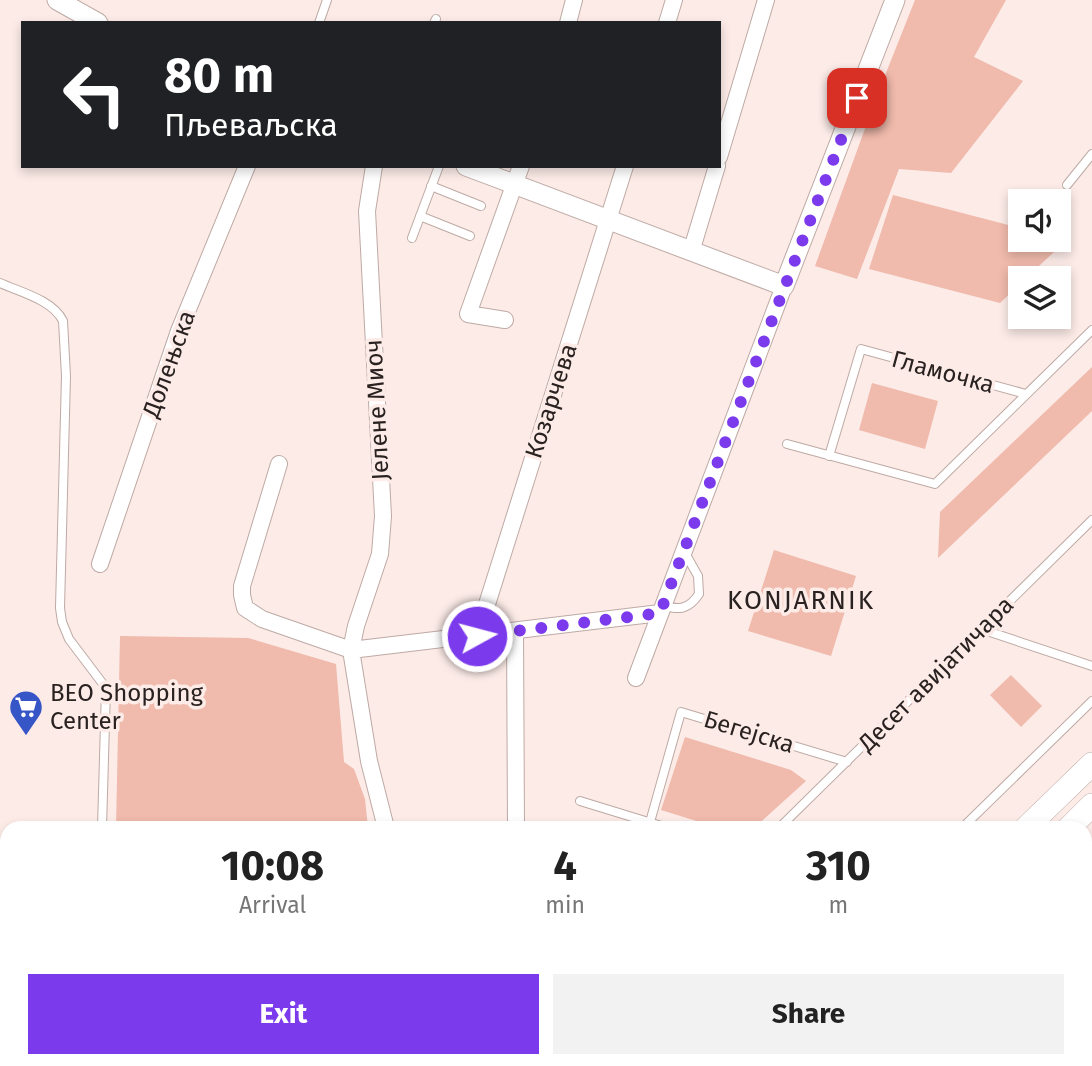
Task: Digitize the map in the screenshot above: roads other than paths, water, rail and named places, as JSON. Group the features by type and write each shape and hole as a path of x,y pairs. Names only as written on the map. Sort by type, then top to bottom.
{"main road":[{"path":"1033,821 1092,764"},
{"path":"1076,821 1092,806"}],"street":[{"path":"57,0 94,21"},
{"path":"568,21 573,0"},
{"path":"668,21 674,0"},
{"path":"721,150 766,0"},
{"path":"635,678 895,0"},
{"name":"Долењска","path":"100,564 180,331 246,168"},
{"name":"Јелене Миоч","path":"351,650 356,626 380,554 383,516 367,211 374,168"},
{"path":"478,168 518,175 608,220 784,286"},
{"name":"Козарчева","path":"477,636 624,168"},
{"path":"691,252 715,168"},
{"path":"505,320 468,314 518,175"},
{"path":"279,464 242,586 245,608 262,620 351,650 515,631 661,609"},
{"path":"515,631 516,821"},
{"path":"351,650 369,761 384,821"}],"lane":[{"path":"320,21 327,0"},
{"path":"1066,185 1092,154"},
{"path":"412,238 438,168"},
{"path":"431,186 481,206"},
{"path":"420,216 470,236"},
{"path":"0,284 50,306 60,314 63,321 66,376 60,608 65,632 106,688 102,821"},
{"path":"788,444 934,484 1092,330"},
{"name":"Гламочка","path":"829,456 860,349 1026,394"},
{"name":"Десет авијатичара","path":"786,821 1092,520"},
{"path":"661,609 687,607 699,594 698,576 684,550"},
{"path":"981,629 1092,666"},
{"path":"969,821 1092,701"},
{"name":"Бегејска","path":"650,821 681,712 847,762"},
{"path":"580,801 647,821"}],"place":[{"name":"BEO Shopping Center","path":"26,737"}],"district":[{"name":"KONJARNIK","path":"801,600"}]}
